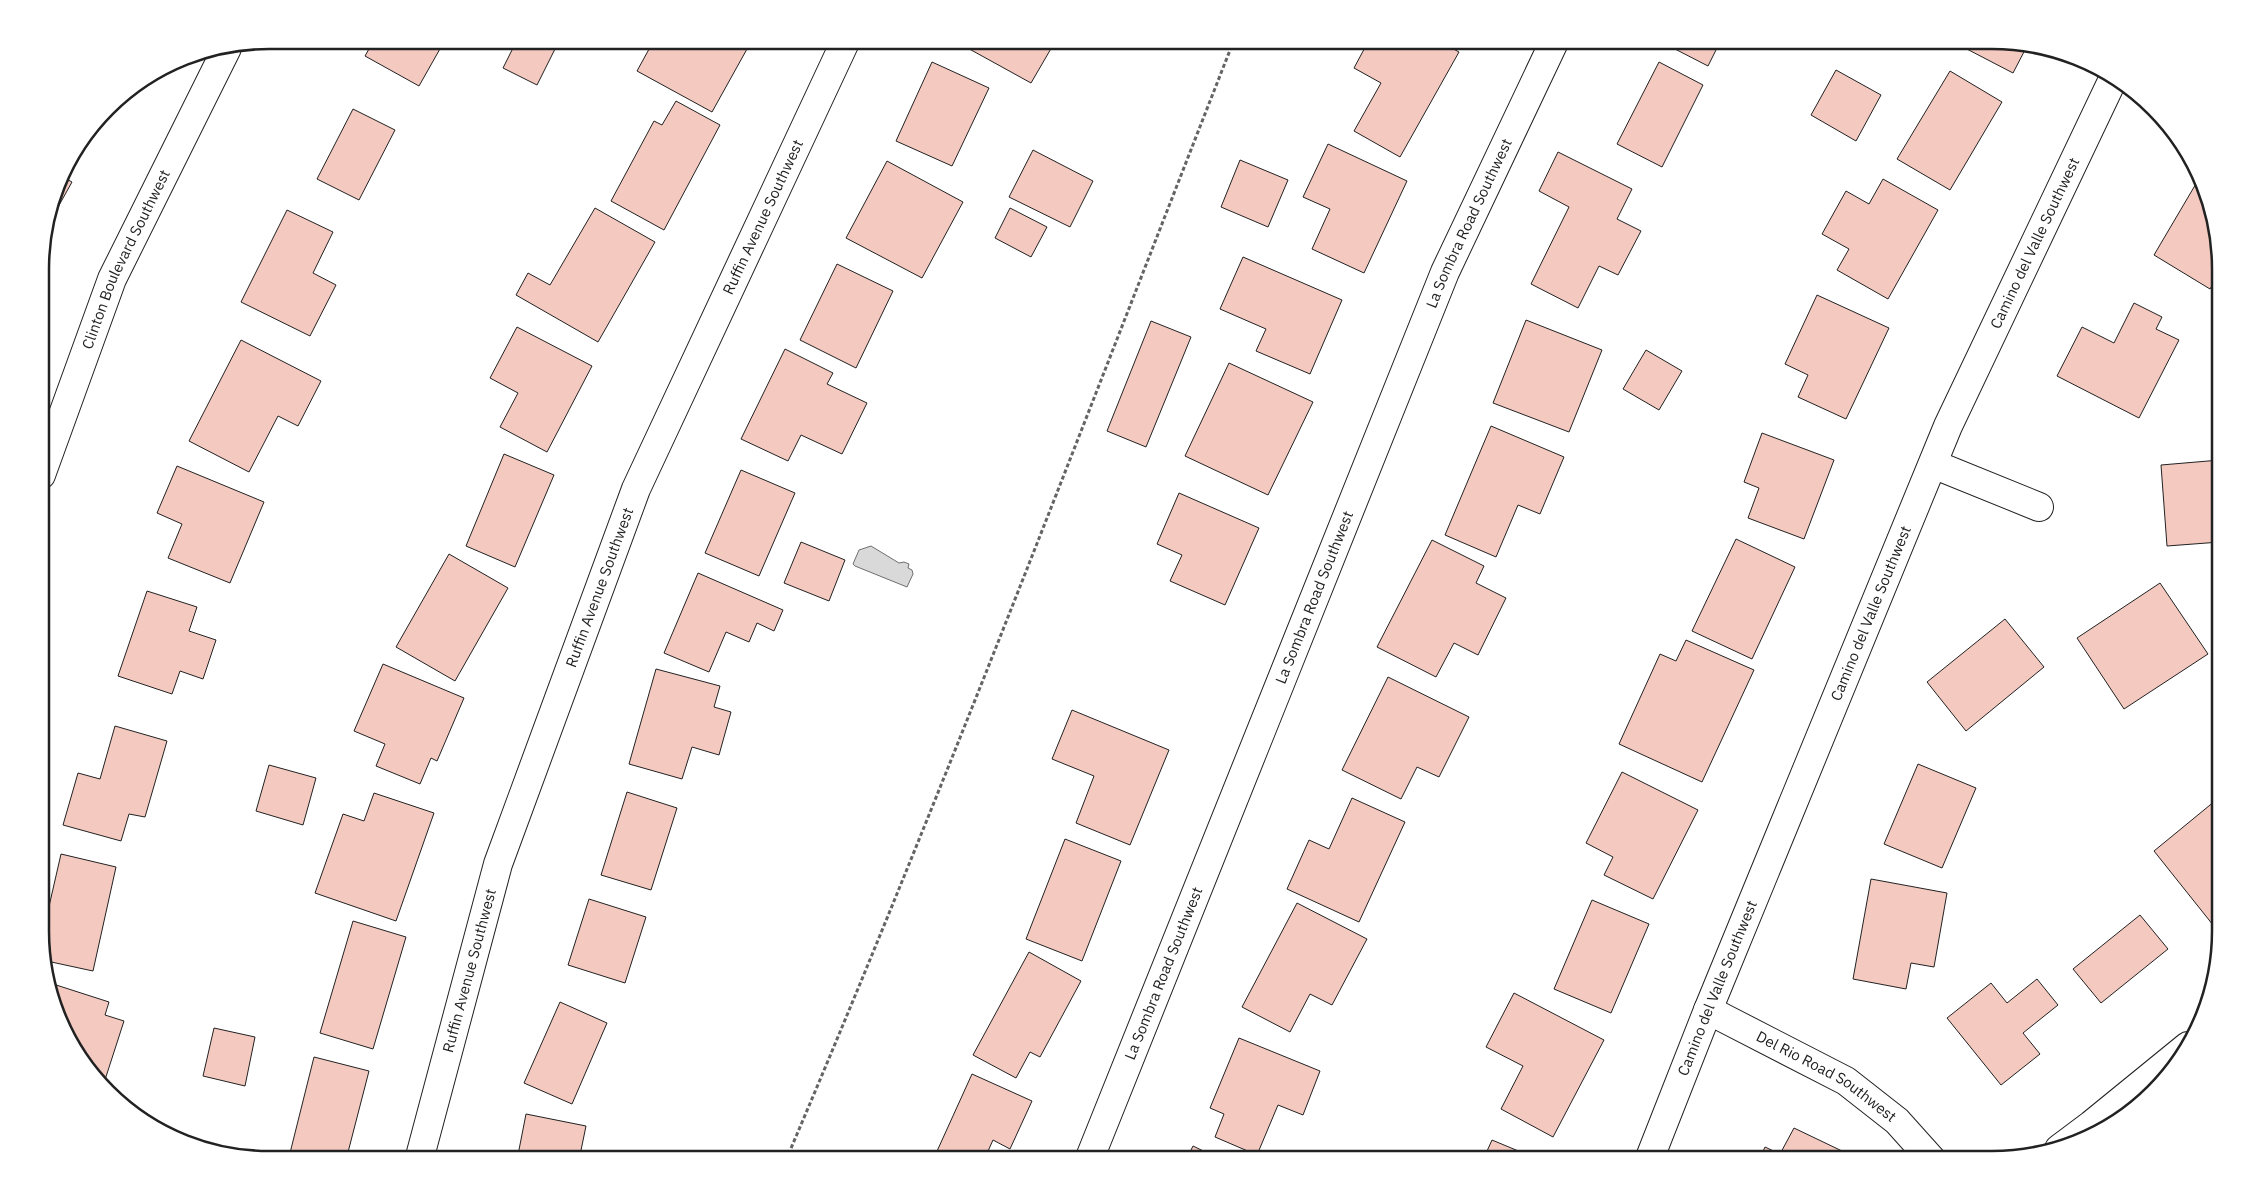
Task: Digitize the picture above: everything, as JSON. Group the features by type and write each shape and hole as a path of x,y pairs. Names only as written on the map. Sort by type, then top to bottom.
{"street":[{"name":"Ruffin Avenue Southwest","path":"421,1151 498,864 636,489 842,49"},
{"name":"La Sombra Road Southwest","path":"1093,1151 1445,272 1551,49"},
{"name":"Clinton Boulevard Southwest","path":"49,453 112,279 224,53"},
{"name":"Camino del Valle Southwest","path":"1653,1151 1708,1010 1948,426 2111,84"},
{"path":"1933,464 2039,507"},
{"name":"Del Rio Road Southwest","path":"1708,1010 1846,1081 1897,1122 1924,1151"},
{"path":"2084,1131 2169,1061"}],"path":[{"path":"790,1151 835,1046 987,666 1230,49"}],"shaded area":[{"path":"871,546 899,563 909,564 908,568 912,570 913,574 907,587 853,564 859,550"}],"building":[{"path":"369,49 440,49 419,86 365,56"},
{"path":"512,49 555,49 537,85 503,68"},
{"path":"649,49 747,49 712,112 637,71"},
{"path":"969,49 1051,49 1031,83"},
{"path":"1364,49 1454,49 1459,52 1400,157 1354,131 1381,83 1354,68"},
{"path":"1675,49 1716,49 1708,66"},
{"path":"1967,49 2006,49 2024,51 2013,73"},
{"path":"932,62 989,88 952,166 896,141"},
{"path":"1659,62 1703,85 1662,167 1617,144"},
{"path":"1836,70 1881,95 1856,141 1811,115"},
{"path":"1950,71 2002,102 1950,190 1897,159"},
{"path":"676,101 720,125 664,230 611,201 654,121 662,125"},
{"path":"353,109 395,130 359,200 317,179"},
{"path":"1328,144 1407,181 1364,273 1312,249 1330,209 1303,197"},
{"path":"1033,150 1093,181 1070,227 1009,197"},
{"path":"1558,152 1632,189 1617,219 1641,231 1618,275 1599,266 1578,308 1531,284 1569,207 1539,191"},
{"path":"1240,160 1288,180 1268,227 1221,207"},
{"path":"887,161 963,202 922,278 846,238"},
{"path":"1883,179 1938,210 1888,299 1837,270 1849,249 1822,234 1846,191 1869,204"},
{"path":"68,180 72,182 57,210"},
{"path":"2195,185 2201,198 2208,226 2212,255 2212,286 2210,289 2154,255"},
{"path":"595,208 655,242 598,342 516,295 528,273 550,285"},
{"path":"1010,208 1047,227 1031,257 995,238"},
{"path":"287,210 333,232 313,273 336,285 310,336 241,302"},
{"path":"1243,257 1342,300 1310,374 1256,351 1266,329 1220,309"},
{"path":"837,264 893,291 856,368 800,340"},
{"path":"1817,295 1889,328 1846,419 1798,397 1808,375 1785,364"},
{"path":"2134,303 2162,317 2156,329 2179,340 2139,418 2057,376 2082,327 2114,343"},
{"path":"1526,320 1602,350 1569,432 1493,403"},
{"path":"1151,321 1191,337 1146,447 1107,431"},
{"path":"517,327 592,366 547,452 500,427 518,393 490,378"},
{"path":"241,340 321,381 298,426 278,416 249,472 189,441"},
{"path":"785,349 833,373 827,384 867,403 842,454 801,435 788,461 741,439"},
{"path":"1646,350 1682,371 1659,410 1623,389"},
{"path":"1229,363 1313,402 1268,495 1185,456"},
{"path":"1491,426 1564,457 1540,514 1518,505 1496,557 1445,535"},
{"path":"1762,433 1834,460 1804,539 1748,518 1759,488 1744,482"},
{"path":"504,454 554,475 515,567 466,546"},
{"path":"2212,461 2212,543 2167,546 2161,465"},
{"path":"177,466 264,502 230,583 168,558 182,524 157,513"},
{"path":"741,470 795,493 759,576 705,553"},
{"path":"1179,493 1259,528 1225,605 1170,581 1182,555 1157,544"},
{"path":"1736,539 1795,567 1752,659 1692,631"},
{"path":"1432,540 1484,566 1476,583 1506,598 1478,655 1454,643 1436,677 1377,647"},
{"path":"801,542 845,560 829,601 784,583"},
{"path":"449,554 508,588 455,681 396,647"},
{"path":"698,573 783,610 774,631 757,623 749,642 726,632 709,672 664,653"},
{"path":"2160,583 2208,654 2124,709 2077,638"},
{"path":"147,591 197,607 189,631 216,640 203,679 180,671 172,694 118,676"},
{"path":"2005,619 2044,667 1966,731 1927,682"},
{"path":"1686,640 1754,670 1702,782 1619,744 1660,654 1676,661"},
{"path":"383,664 464,698 437,761 431,758 420,784 376,766 385,744 354,731"},
{"path":"656,669 720,686 714,707 731,712 719,755 692,747 682,779 629,764"},
{"path":"1388,677 1469,717 1439,777 1417,767 1401,799 1342,770"},
{"path":"1072,710 1169,750 1130,845 1076,823 1094,776 1052,759"},
{"path":"115,726 167,741 145,817 129,814 121,841 63,825 78,773 100,779"},
{"path":"1918,764 1976,788 1942,868 1884,844"},
{"path":"269,765 316,778 303,825 256,811"},
{"path":"1622,772 1698,810 1653,899 1604,875 1613,857 1586,843"},
{"path":"627,792 677,808 651,890 601,875"},
{"path":"374,793 434,813 396,921 315,893 343,814 364,821"},
{"path":"1352,798 1405,822 1359,922 1287,889 1309,840 1329,849"},
{"path":"2212,803 2212,924 2154,851"},
{"path":"1065,839 1121,861 1082,961 1026,939"},
{"path":"61,854 116,867 93,971 51,962 49,945 49,906"},
{"path":"1871,879 1947,893 1934,967 1911,963 1906,989 1853,979"},
{"path":"589,899 646,917 625,983 568,965"},
{"path":"1592,900 1649,924 1611,1013 1554,989"},
{"path":"1297,903 1367,939 1332,1005 1310,994 1290,1032 1242,1007"},
{"path":"2140,915 2168,949 2101,1003 2073,969"},
{"path":"353,921 406,937 373,1049 320,1033"},
{"path":"1029,952 1081,981 1040,1057 1030,1052 1016,1078 973,1055"},
{"path":"2037,979 2058,1005 2023,1033 2040,1054 2001,1085 1947,1018 1991,983 2007,1003"},
{"path":"55,985 109,1002 105,1015 124,1021 105,1079 94,1065 71,1028"},
{"path":"1514,993 1604,1040 1553,1137 1501,1109 1523,1066 1486,1047"},
{"path":"560,1002 607,1023 572,1104 524,1083"},
{"path":"214,1028 255,1037 245,1086 203,1076"},
{"path":"1239,1038 1320,1071 1303,1115 1278,1105 1259,1151 1248,1151 1215,1137 1224,1114 1210,1108"},
{"path":"314,1057 369,1071 348,1151 290,1151"},
{"path":"972,1074 1032,1101 1010,1149 993,1140 988,1151 937,1151"},
{"path":"526,1114 586,1126 581,1151 519,1151"},
{"path":"1794,1128 1842,1151 1782,1151"},
{"path":"1492,1140 1518,1151 1487,1151"},
{"path":"1193,1146 1203,1151 1190,1151"},
{"path":"1765,1147 1774,1151 1763,1151"}]}
